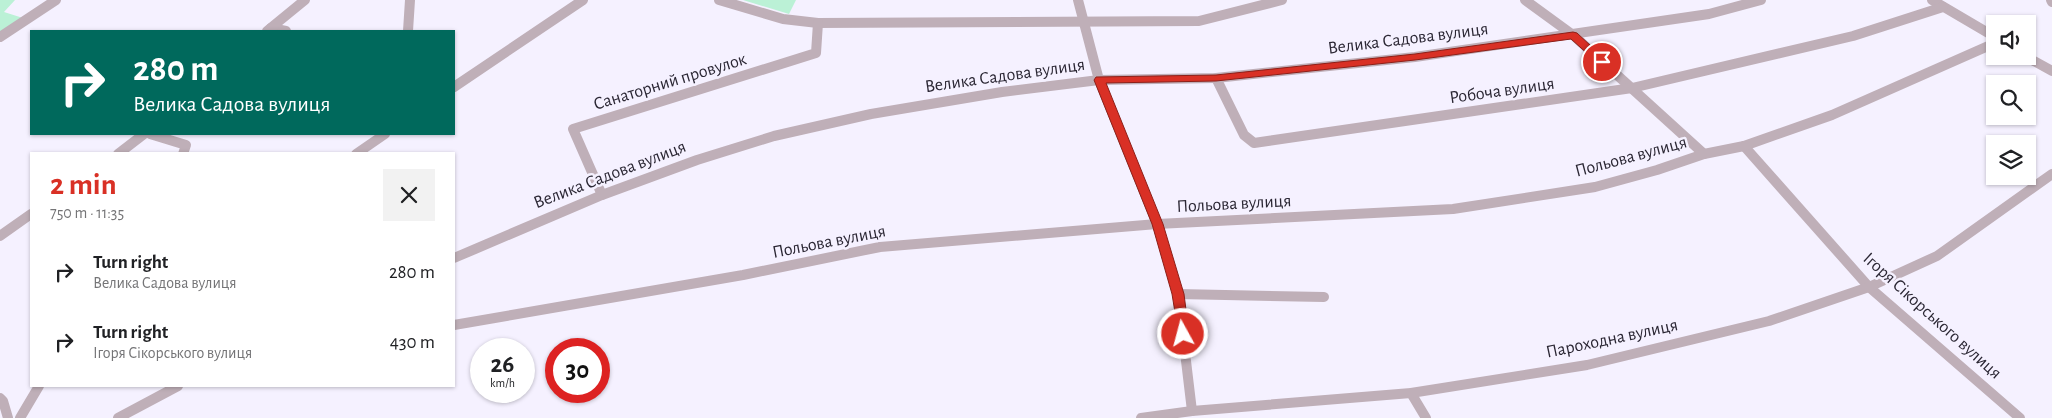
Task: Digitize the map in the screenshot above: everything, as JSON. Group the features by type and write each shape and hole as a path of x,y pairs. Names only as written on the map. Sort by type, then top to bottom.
{"street":[{"path":"0,37 56,0"},
{"path":"269,29 305,0"},
{"path":"408,30 410,0"},
{"path":"455,86 583,0"},
{"path":"719,0 783,19 818,23 1199,21 1282,0"},
{"path":"1078,0 1099,80 1157,224 1178,294 1192,412"},
{"path":"1525,0 1573,35 1704,154"},
{"name":"Велика Садова вулиця","path":"455,258 602,195 697,160 792,132 900,109 1002,92 1099,80 1216,78 1415,57 1709,14 1761,0"},
{"path":"1932,0 1986,32"},
{"name":"Робоча вулиця","path":"1216,78 1244,136 1254,143 1632,88 1853,36 1943,7"},
{"name":"Санаторний провулок","path":"602,195 573,129 816,53 818,23"},
{"name":"Польова вулиця","path":"455,325 743,275 880,247 1157,224 1453,209 1595,187 1657,170 1704,154 1744,146 1832,115 1986,46"},
{"path":"2036,62 2052,71"},
{"path":"121,152 143,135"},
{"path":"153,135 186,145 184,152"},
{"path":"359,152 384,135"},
{"name":"Ігоря Сікорського вулиця","path":"1744,146 1869,287 2020,418"},
{"name":"Пароходна вулиця","path":"1141,418 1192,412 1233,413 1411,392 1587,365 1769,321 1869,287 1937,256 2052,174"},
{"path":"0,236 30,215"},
{"path":"1178,294 1324,297"},
{"path":"20,418 37,387"},
{"path":"118,418 176,387"},
{"path":"1411,392 1426,418"},
{"path":"0,398 3,401 8,418"}],"green space":[{"path":"0,0 15,0 4,12 23,18 0,33"},
{"path":"743,0 796,0 789,14"}],"route":[{"path":"1183,334 1178,294 1157,224 1099,80 1216,78 1415,57 1573,35 1602,62"}]}
